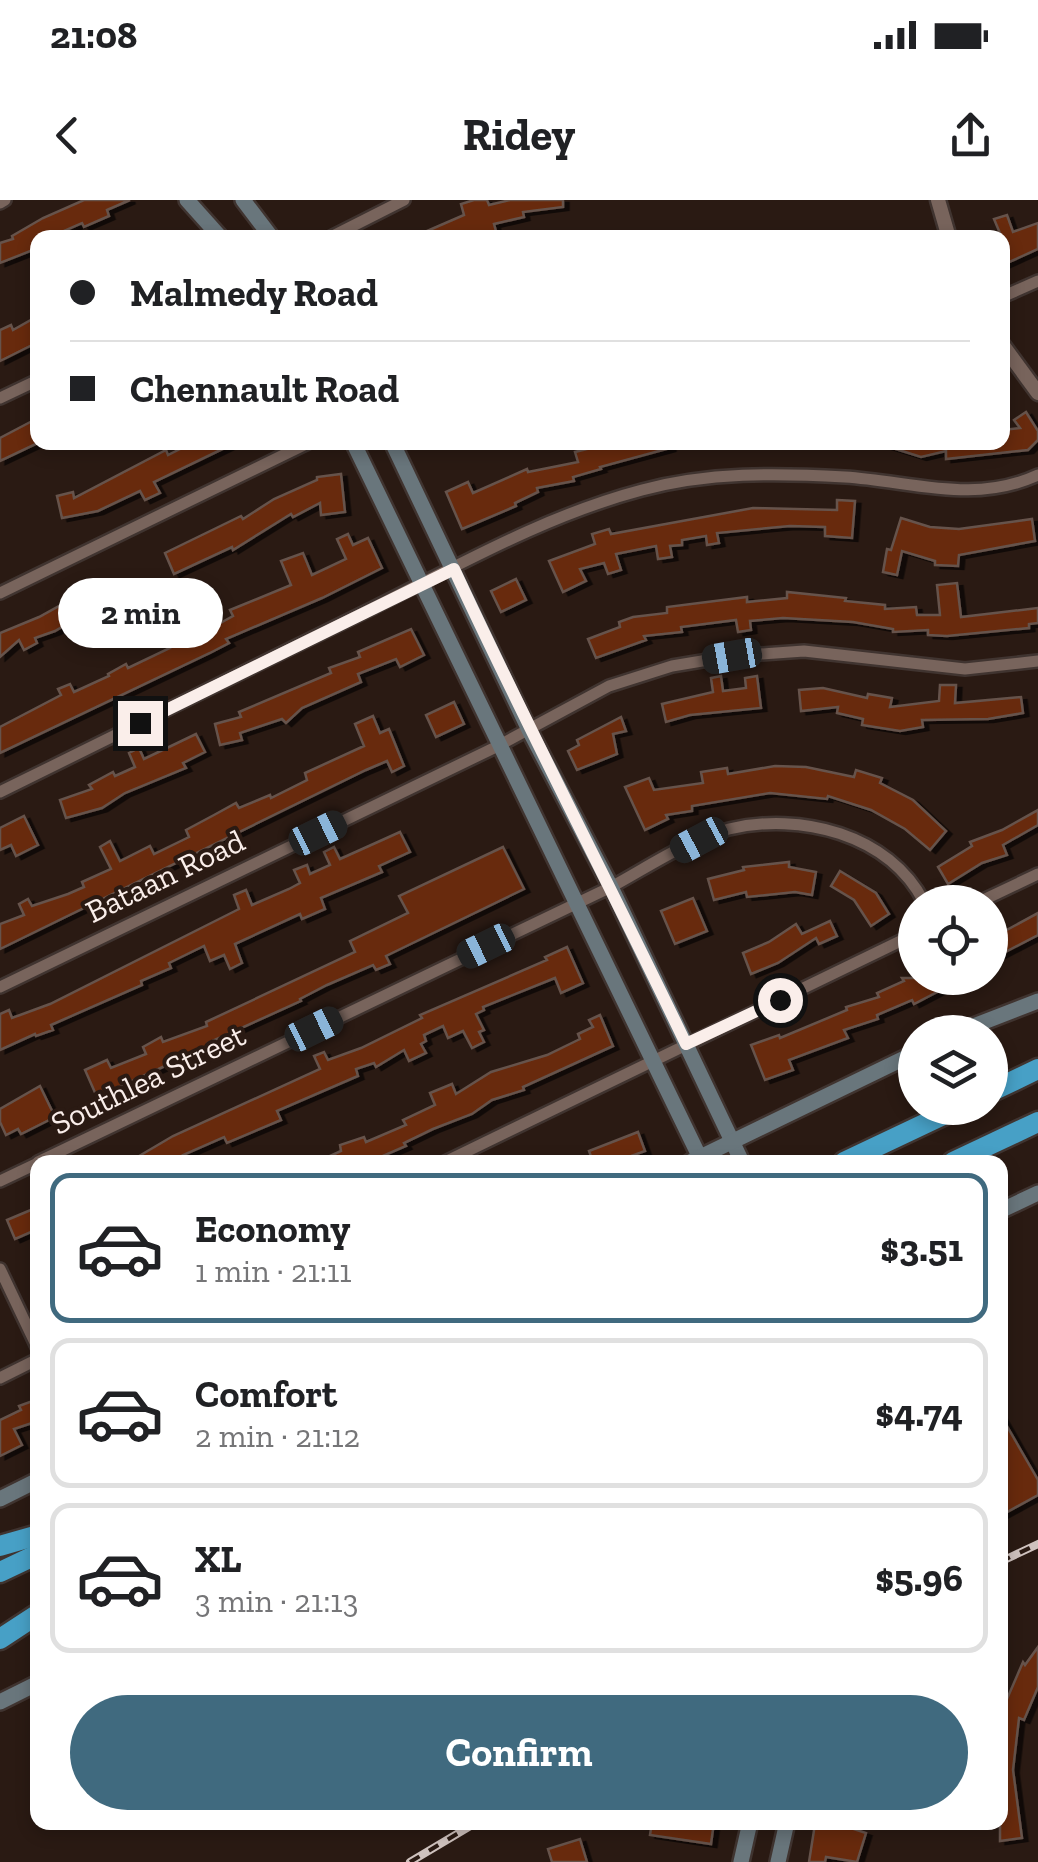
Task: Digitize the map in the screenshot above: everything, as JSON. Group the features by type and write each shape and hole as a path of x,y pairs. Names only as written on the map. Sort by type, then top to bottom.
{"highway":[{"path":"1008,1083 1038,1069"},
{"path":"968,1155 1038,1122"},
{"path":"859,1155 922,1125"},
{"path":"0,1546 30,1537"},
{"path":"0,1572 30,1558"},
{"path":"0,1624 30,1609"},
{"path":"0,1639 30,1619"}],"main road":[{"path":"187,200 214,230"},
{"path":"243,200 266,230"},
{"path":"357,450 694,1155"},
{"path":"396,450 528,730 611,887 738,1155"},
{"path":"1000,1015 1038,1000"},
{"path":"708,1155 898,1061"},
{"path":"1008,1208 1038,1193"},
{"path":"0,1499 30,1484"},
{"path":"0,1702 30,1688"},
{"path":"741,1862 748,1830"},
{"path":"778,1862 785,1830"}],"street":[{"path":"346,230 404,200"},
{"path":"938,200 947,230"},
{"path":"1010,293 1038,281"},
{"path":"1010,355 1038,392"},
{"path":"0,398 30,384"},
{"path":"0,593 294,450"},
{"path":"0,792 541,524 641,490 700,477 756,474 848,477 958,492 1023,482 1038,475"},
{"name":"Bataan Road","path":"0,986 498,746 610,686 672,666 732,656 804,651 965,669 1038,661"},
{"name":"Southlea Street","path":"55,1155 611,887 699,840 730,829 794,826 848,835 874,848 911,885"},
{"path":"1008,888 1038,874"},
{"path":"459,1155 898,942"},
{"name":"Southlea Street","path":"0,1181 30,1167"},
{"path":"0,1269 30,1332"},
{"path":"0,1378 30,1364"}],"building":[{"path":"84,200 130,200 107,210 109,216 84,227 82,223 66,230 30,230 30,251 0,263 0,243 13,239 12,236"},
{"path":"474,200 487,200 489,205 510,200 563,200 563,207 523,212 524,217 494,224 496,230 429,230 464,215 461,204"},
{"path":"1007,215 1013,232 1038,223 1038,249 1010,262 1010,230 999,230 994,219"},
{"path":"30,320 30,346 0,361 0,330 11,325 13,330"},
{"path":"1026,412 1038,431 1038,440 1028,450 946,459 946,451 921,457 899,450 1010,450 1010,429 1020,428 1014,420"},
{"path":"30,422 30,447 0,461 0,438"},
{"path":"166,450 168,455 178,450 220,450 154,482 160,493 145,500 140,491 98,511 62,518 57,496 73,492 74,498"},
{"path":"663,450 600,467 573,477 574,481 537,488 538,492 515,503 516,506 462,529 446,492 468,482 473,493 527,469 528,472 578,462 575,452"},
{"path":"341,474 345,512 321,515 320,503 293,517 291,514 233,550 232,547 174,574 165,553 241,516 243,519 317,477"},
{"path":"837,500 855,501 852,538 825,536 825,527 717,533 719,543 707,545 706,536 670,546 672,557 658,559 656,546 616,554 621,570 608,574 604,563 580,569 586,581 563,592 549,561 595,544 592,534 609,529 611,534 753,508 837,510"},
{"path":"901,518 930,527 959,529 1032,519 1035,541 959,555 958,566 935,565 935,561 902,551 897,575 883,572 887,549 891,550"},
{"path":"348,534 353,545 368,538 382,568 226,639 229,643 210,653 0,753 0,727 61,695 58,689 70,684 74,692 126,664 128,668 170,648 168,644 193,633 195,637 233,616 230,610 291,585 281,561 303,553 312,575 346,559 337,539"},
{"path":"516,579 526,600 501,612 491,591"},
{"path":"957,583 961,617 1038,608 1038,623 1029,624 1029,628 947,636 928,635 928,630 893,632 853,622 783,618 750,621 751,630 738,632 736,620 644,636 646,640 596,658 588,639 620,627 619,622 633,617 667,613 667,607 747,597 747,602 787,598 787,592 846,598 845,601 885,605 885,609 916,607 917,615 940,615 937,585"},
{"path":"97,585 104,602 75,615 77,618 55,631 35,638 37,643 24,650 19,640 0,657 0,633"},
{"path":"411,629 424,655 400,667 396,659 358,674 361,682 302,708 286,723 282,719 240,733 242,740 220,745 215,724 241,717 239,712 331,673 329,668 360,657 358,652"},
{"path":"721,676 723,691 746,688 745,678 757,676 761,708 690,715 666,722 662,704 713,692 711,678"},
{"path":"940,685 956,685 955,703 1021,697 1023,713 988,719 922,720 923,727 900,731 862,725 863,719 837,713 838,707 801,711 799,690 823,688 867,698 868,694 892,698 890,707 939,701"},
{"path":"454,702 464,724 436,737 426,715"},
{"path":"373,716 380,733 389,729 404,766 392,772 387,761 366,770 0,949 0,924 24,915 19,904 28,899 32,906 68,894 84,887 82,882 111,869 100,847 110,841 120,861 150,846 154,854 189,837 186,830 236,803 239,808 270,795 271,798 307,780 305,773 364,746 355,724"},
{"path":"621,717 626,731 613,734 617,754 577,770 568,751 579,745 577,740"},
{"path":"196,734 205,752 183,763 186,768 125,793 102,808 66,818 60,800 92,789 89,785 113,772 115,776 135,767 129,753 139,748 144,759"},
{"path":"775,766 806,767 854,777 856,770 882,778 880,783 913,800 946,831 930,850 905,829 871,810 828,796 827,799 770,793 692,806 692,811 666,815 668,819 645,830 625,787 649,778 654,790 703,783 701,772 727,768 728,774"},
{"path":"1038,810 1038,825 1003,845 1007,855 982,863 948,884 938,867 972,846 970,842"},
{"path":"24,816 38,845 16,856 11,845 0,850 0,828"},
{"path":"400,832 410,852 379,866 382,872 321,898 325,909 302,919 300,914 235,944 242,963 230,969 224,955 210,961 204,946 169,963 171,968 141,981 142,985 51,1025 53,1030 0,1050 0,1014 9,1010 12,1018 50,1004 239,909 234,895 246,890 252,905 289,889 300,883 294,870 307,865 310,874 330,865 324,852 334,847 340,859"},
{"path":"503,847 524,889 386,956 390,964 376,970 373,965 327,985 208,1043 209,1046 97,1097 85,1070 107,1060 111,1068 146,1054 143,1047 161,1037 163,1042 207,1026 206,1022 355,952 350,941 408,913 399,896"},
{"path":"789,862 789,867 816,872 812,895 795,892 747,897 746,892 714,900 708,879 744,870 743,867"},
{"path":"840,871 876,893 889,914 871,926 854,900 831,886"},
{"path":"693,898 707,931 675,944 661,911"},
{"path":"1038,913 1038,935 1008,951 1008,929"},
{"path":"830,921 837,936 819,944 816,938 778,963 751,974 743,953 796,924 802,934"},
{"path":"567,947 583,983 561,993 555,978 483,1007 476,1014 484,1030 479,1032 484,1042 472,1048 463,1031 448,1038 443,1026 424,1035 426,1041 421,1044 426,1053 409,1061 404,1050 376,1067 374,1063 356,1069 358,1076 277,1111 281,1120 227,1143 224,1137 183,1155 141,1155 173,1136 320,1069 314,1056 324,1052 328,1060 361,1048 422,1018 420,1015 547,960 545,957"},
{"path":"898,984 898,995 931,995 844,1030 848,1038 789,1060 793,1070 765,1080 751,1045 779,1035 780,1038 847,1010 846,1007 879,997 877,993"},
{"path":"600,1015 613,1046 523,1087 524,1090 492,1100 472,1114 433,1129 385,1155 332,1155 341,1151 340,1145 364,1137 366,1142 406,1125 403,1120 435,1105 430,1093 452,1084 456,1094 491,1072 547,1055 580,1039 578,1034 593,1027 589,1020"},
{"path":"40,1086 55,1117 21,1134 18,1129 6,1135 0,1109"},
{"path":"638,1132 645,1151 634,1155 590,1155 589,1151"},
{"path":"30,1210 30,1232 15,1239 7,1220"},
{"path":"30,1402 30,1424 14,1429 22,1445 0,1456 0,1420 21,1410 19,1406"},
{"path":"1008,1428 1038,1480 1038,1495 1008,1512"},
{"path":"1038,1647 1038,1687 1024,1720 1019,1718 1013,1770 1022,1838 1000,1841 1000,1830 1008,1830 1008,1697 1023,1662 1025,1665"},
{"path":"651,1830 713,1830 711,1844 650,1835"},
{"path":"814,1830 866,1833 857,1862 826,1857 825,1862 809,1862"},
{"path":"580,1839 587,1862 552,1862 548,1849"}],"railway":[{"path":"1008,1558 1038,1544"},
{"path":"410,1862 464,1830"}],"route":[{"path":"140,723 454,569 528,730 611,887 686,1044 780,1000"}]}
